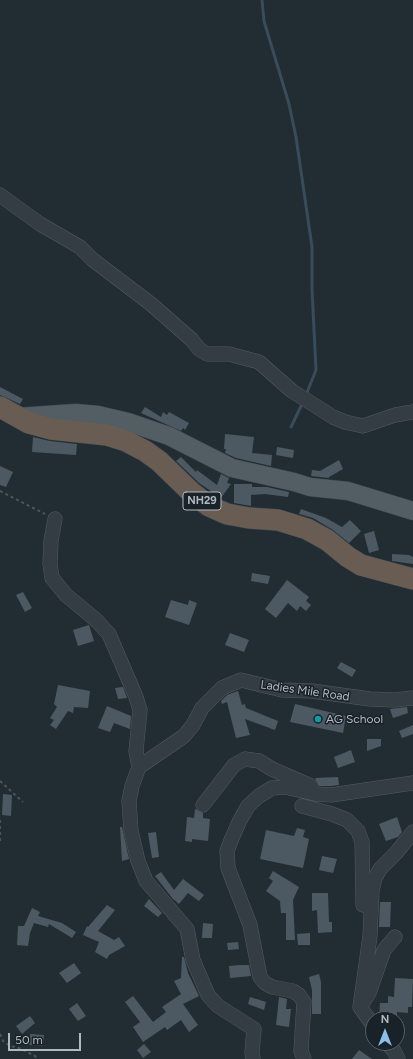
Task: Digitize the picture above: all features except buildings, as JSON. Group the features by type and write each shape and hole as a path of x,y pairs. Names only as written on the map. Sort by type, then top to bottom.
{"highway":[{"name":"NH29","path":"8,412 52,429 107,435 126,441 145,451 159,461 191,492 209,506 227,514 249,518 278,520 307,529 327,540 348,557 361,565 413,579"}],"main road":[{"path":"8,412 76,413 98,415 128,422 169,436 232,468 310,487 348,491 413,511"}],"street":[{"path":"0,195 40,224 80,248 93,260 151,304 192,340 199,349 207,354 229,354 259,362 305,399 333,416 363,426 395,415 413,412"},
{"path":"54,519 50,549 52,578 66,595 96,620 109,634 140,710 136,751 139,767 132,786 129,801 131,830 138,861 146,881 186,929 193,960 208,995 218,1006 254,1029 252,1052 254,1059"},
{"name":"Ladies Mile Road","path":"139,767 184,736 193,725 202,708 222,688 241,680 282,690 312,691 370,699 395,700 413,698"},
{"path":"203,805 234,765 245,759 259,761 272,769 330,795"},
{"path":"304,1059 301,1052 304,1002 299,995 293,991 272,987 260,977 250,925 228,868 227,851 240,820 248,806 259,796 272,788 284,787 316,794 330,795 413,783"},
{"path":"302,806 332,814 347,820 358,831 362,842 363,915 369,945"},
{"path":"365,1014 360,1007 369,945 372,890 375,878 380,869 396,853 413,832"},
{"path":"360,1007 369,993 384,950 395,937"}],"path":[{"path":"0,491 54,519"},
{"path":"0,780 24,802"},
{"path":"0,820 0,844"},
{"path":"0,1034 3,1041 10,1046 19,1048 37,1059"}],"waterway":[{"path":"262,0 264,21 289,104 296,137 312,247 312,289 316,370 306,395"},
{"path":"291,427 303,402"}],"place":[{"name":"AG School","path":"318,719"}]}
